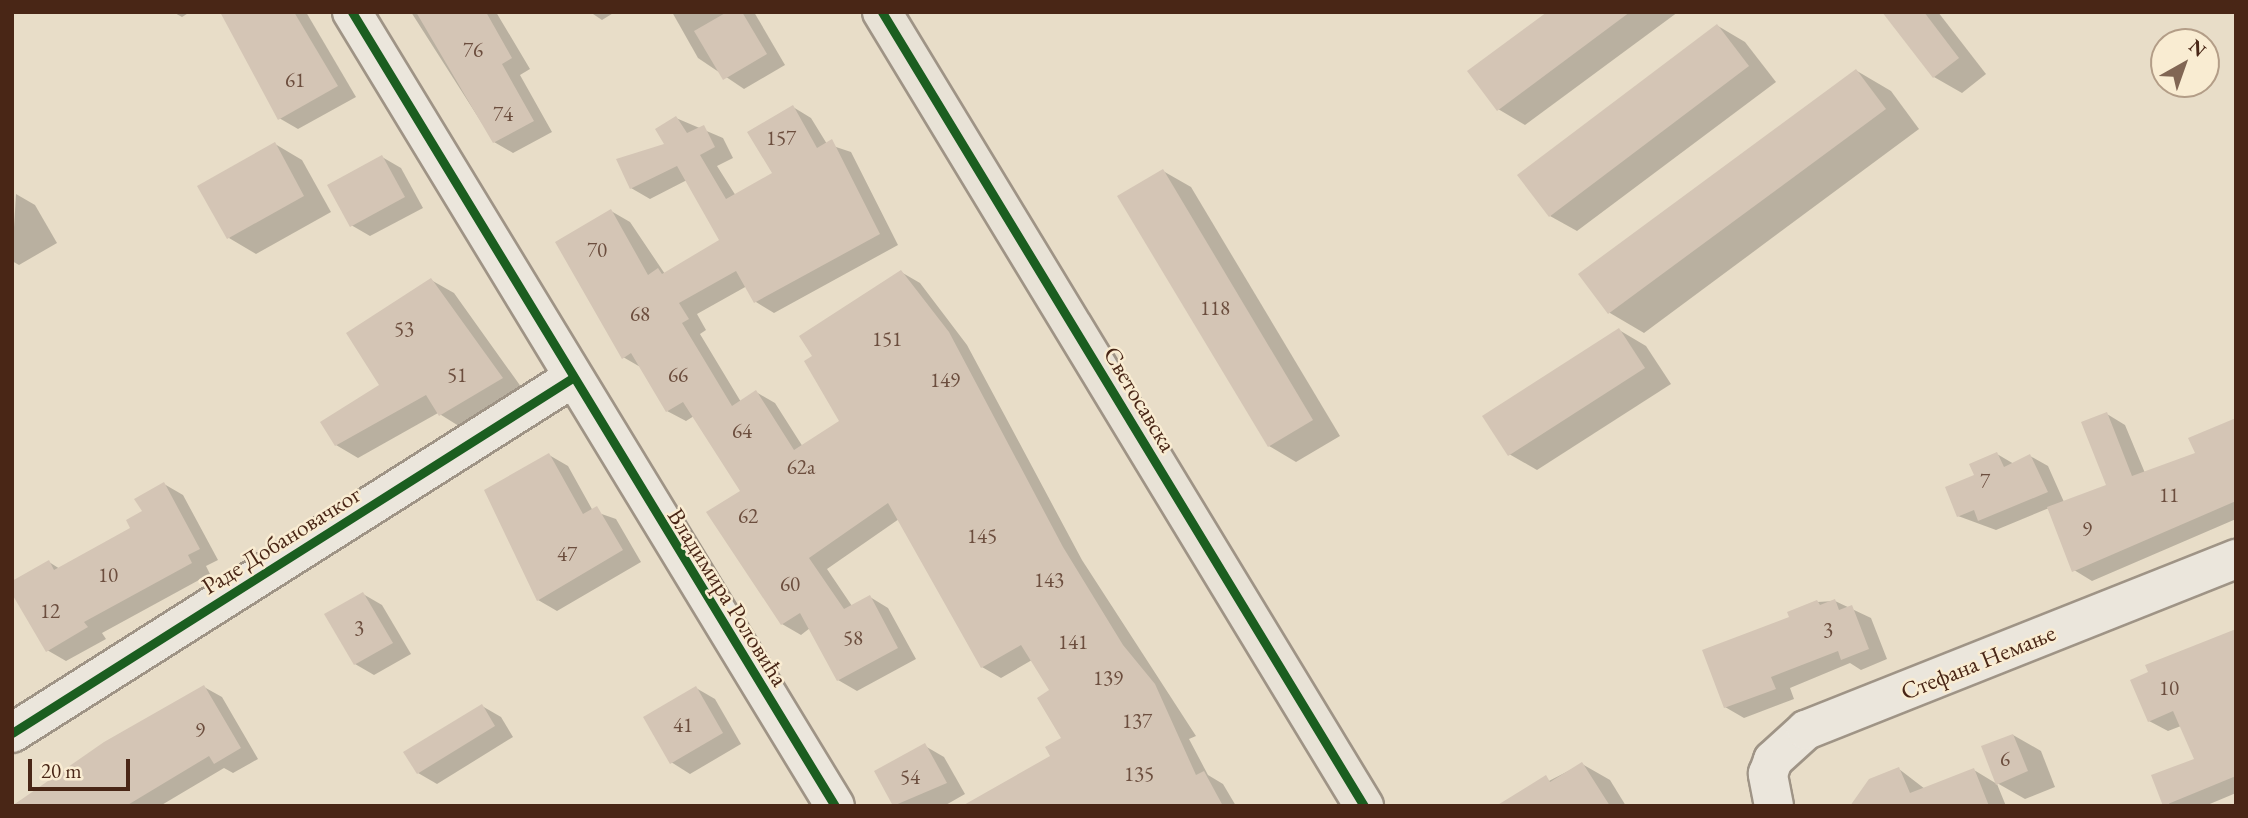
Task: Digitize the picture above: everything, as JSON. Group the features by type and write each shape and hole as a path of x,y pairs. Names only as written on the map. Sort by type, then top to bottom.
{"main road":[{"name":"Светосавска","path":"883,12 1364,806"}],"street":[{"name":"Владимира Роловића","path":"352,12 570,379 835,806"},
{"name":"Раде Добановачког","path":"12,733 570,379"},
{"name":"Стефана Немање","path":"1774,806 1768,774 1773,760 1806,730 2236,559"}],"building":[{"path":"220,12 294,12 338,86 278,120"},
{"path":"416,12 486,12 512,58 502,64 534,121 493,143"},
{"path":"727,12 742,12 767,54 723,80 694,31"},
{"path":"1547,12 1630,12 1497,111 1467,71"},
{"path":"1882,12 1924,12 1959,58 1933,78"},
{"path":"1717,24 1749,66 1549,217 1517,175"},
{"path":"1856,69 1886,109 1608,314 1578,274"},
{"path":"793,105 817,148 832,139 880,234 754,303 736,271 679,303 689,319 682,323 732,406 756,390 794,450 839,421 804,361 812,356 799,336 901,270 949,332 1063,547 1123,645 1155,684 1196,775 1204,771 1223,806 962,806 1050,756 1045,747 1061,738 1037,698 1049,690 1021,645 981,668 888,503 809,558 844,609 870,595 898,648 837,681 800,613 781,625 706,512 740,491 683,402 666,412 631,353 622,359 555,242 611,209 648,275 658,268 662,274 719,240 677,166 630,189 616,159 664,144 655,129 676,116 687,133 704,125 715,147 700,155 726,199 772,173 747,132"},
{"path":"275,142 304,196 227,239 197,186"},
{"path":"382,155 405,197 350,227 327,185"},
{"path":"1163,169 1313,420 1268,447 1117,196"},
{"path":"431,278 503,378 439,416 426,395 335,446 320,422 379,385 346,333"},
{"path":"1619,328 1645,368 1508,456 1482,416"},
{"path":"2107,412 2132,476 2195,453 2188,438 2236,418 2236,501 2072,572 2047,507 2106,485 2081,422"},
{"path":"1997,452 2004,467 2030,454 2048,492 1978,521 1974,510 1957,517 1945,487 1974,475 1969,464"},
{"path":"549,453 583,514 597,506 623,550 537,601 484,490"},
{"path":"164,482 200,549 188,555 192,563 84,622 88,627 46,652 12,594 12,581 49,560 54,570 130,528 126,520 142,511 134,499"},
{"path":"363,592 393,643 354,665 324,614"},
{"path":"1835,599 1839,610 1852,605 1869,649 1841,660 1838,651 1771,677 1776,689 1724,708 1702,650 1789,617 1787,612 1817,600 1820,605"},
{"path":"2236,629 2236,776 2163,806 2151,775 2194,759 2173,711 2148,722 2130,680 2148,672 2145,665"},
{"path":"204,685 241,748 214,764 209,756 126,806 12,806 104,742"},
{"path":"696,686 723,733 670,764 643,717"},
{"path":"482,704 495,726 417,774 403,752"},
{"path":"2013,734 2028,771 1996,785 1981,746"},
{"path":"925,743 947,783 893,806 874,771"},
{"path":"1582,762 1610,806 1496,806 1546,775 1550,782"},
{"path":"1899,767 1910,793 1974,768 1989,806 1850,806 1869,779"}],"cycle path":[{"path":"352,12 835,806"},
{"path":"882,12 1364,806"},
{"path":"12,733 571,379"}]}
